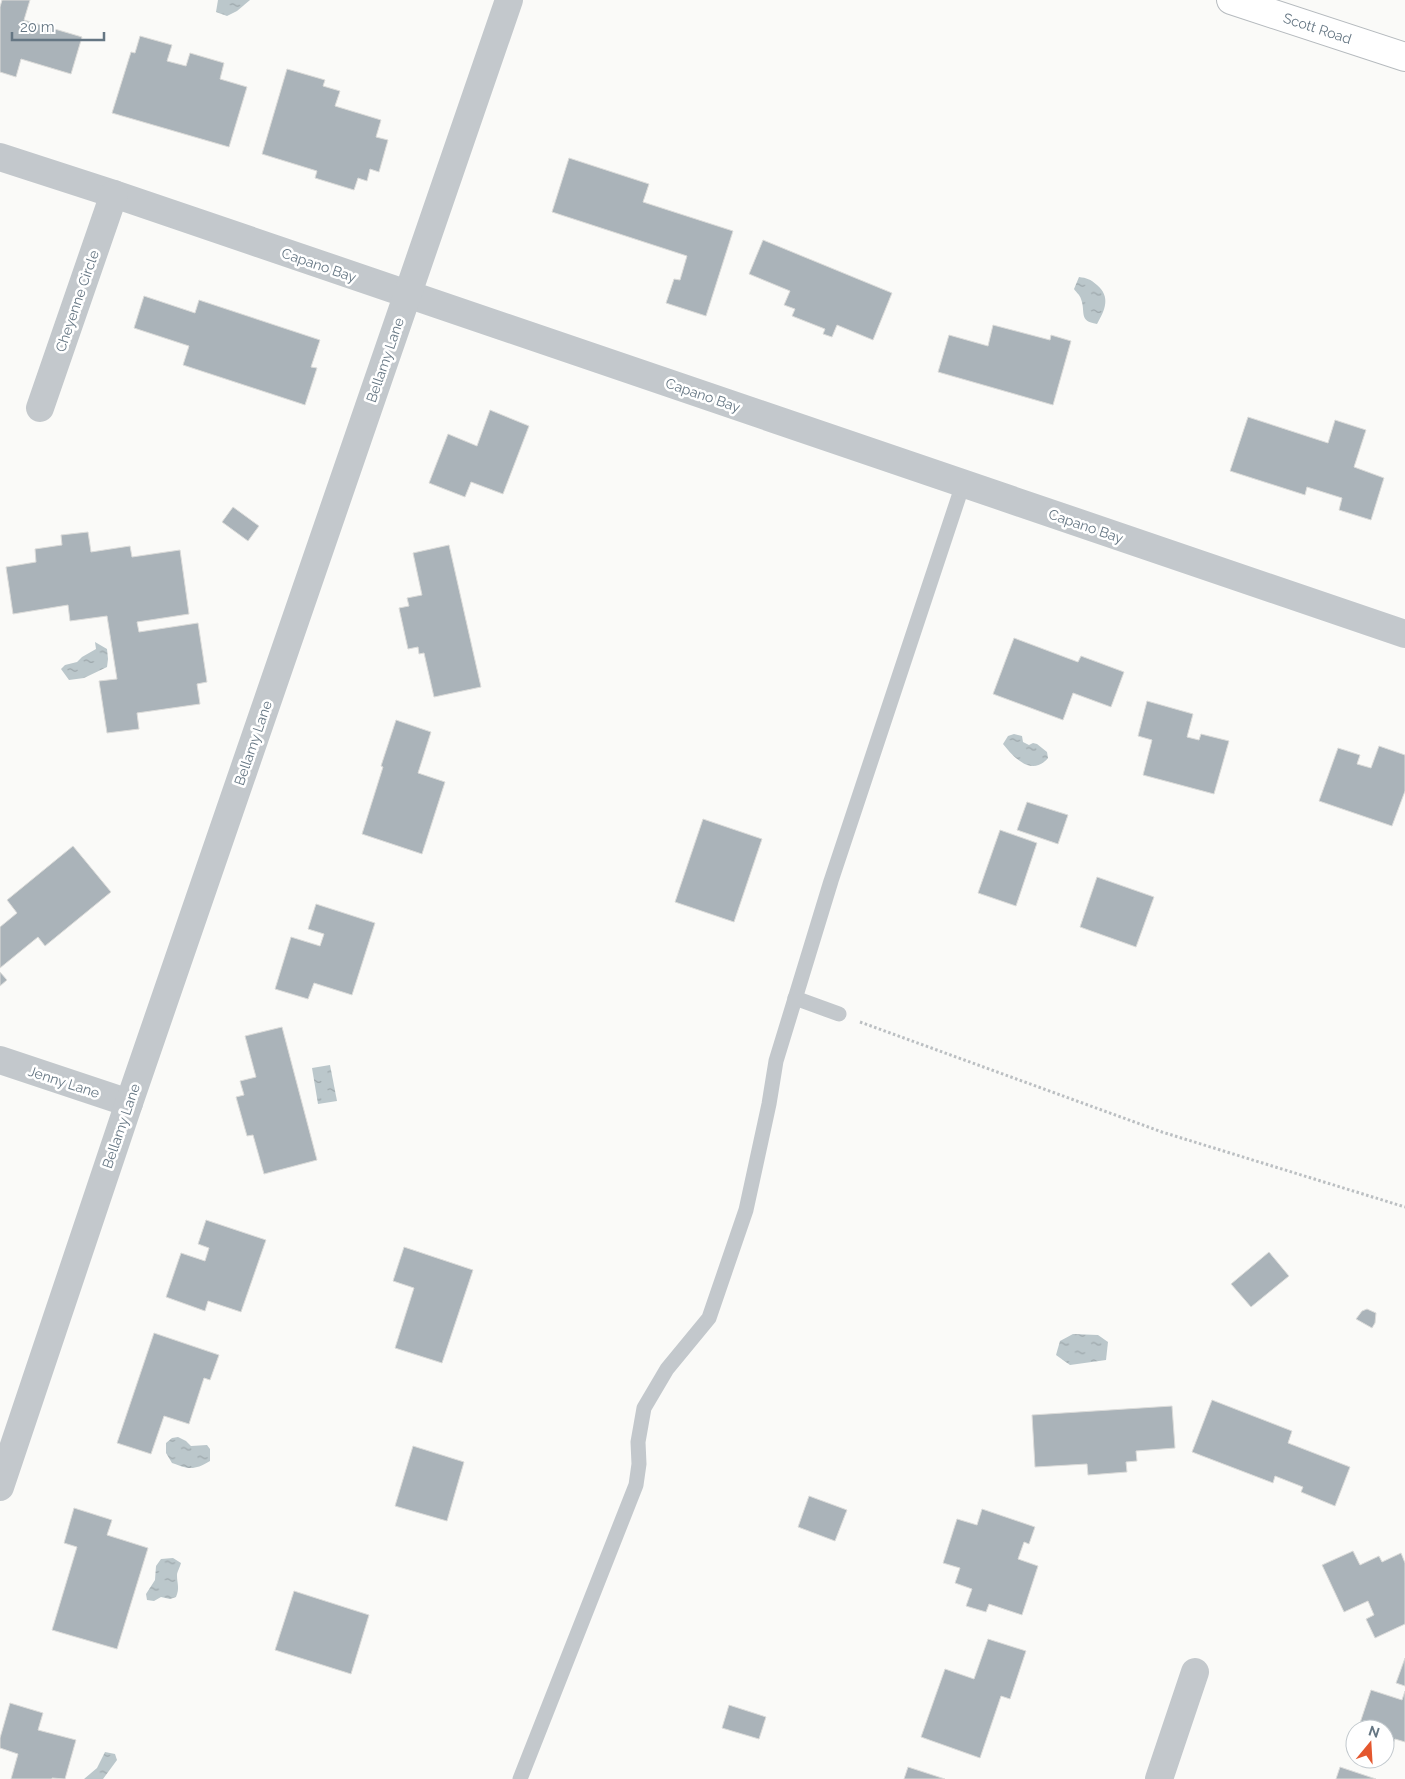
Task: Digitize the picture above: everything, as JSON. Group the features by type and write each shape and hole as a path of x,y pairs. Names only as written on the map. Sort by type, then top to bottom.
{"main road":[{"name":"Scott Road","path":"1231,0 1405,57"}],"street":[{"name":"Bellamy Lane","path":"0,1487 129,1103 509,0"},
{"name":"Capano Bay","path":"0,157 114,194 1405,634"},
{"name":"Cheyenne Circle","path":"40,408 114,194"},
{"name":"Jenny Lane","path":"0,1060 129,1103"},
{"path":"1159,1779 1195,1672"}],"lane":[{"path":"520,1779 636,1485 639,1464 638,1442 644,1408 667,1369 709,1318 746,1210 769,1104 776,1061 831,881 963,484"},
{"path":"795,998 839,1014"}],"path":[{"path":"839,1014 1162,1132 1405,1207"}],"water":[{"path":"218,0 250,0 237,11 227,16 216,12"},
{"path":"1079,277 1092,281 1104,294 1104,309 1097,324 1087,321 1085,318 1080,298 1074,289"},
{"path":"95,642 107,649 107,667 84,678 69,680 61,669 65,665 77,662 96,649"},
{"path":"1014,734 1022,736 1023,742 1029,745 1037,744 1047,752 1048,758 1036,766 1030,766 1018,760 1003,744 1008,736"},
{"path":"330,1065 337,1101 318,1104 312,1068"},
{"path":"1073,1334 1098,1335 1108,1342 1106,1360 1070,1365 1056,1355 1060,1341"},
{"path":"178,1437 191,1446 207,1445 210,1449 210,1461 195,1468 183,1467 172,1463 166,1453 166,1443 172,1438"},
{"path":"173,1558 181,1563 177,1574 178,1588 176,1597 170,1599 161,1597 154,1601 147,1600 146,1594 155,1580 156,1566 161,1559"},
{"path":"105,1752 115,1754 117,1760 103,1779 84,1779 97,1768"}],"building":[{"path":"2,0 30,0 24,20 82,37 71,74 21,59 16,77 0,72 0,7"},
{"path":"140,36 172,45 167,61 186,66 190,53 224,63 220,79 247,87 229,147 112,113 131,52 135,53"},
{"path":"287,69 325,80 323,86 340,91 335,106 381,120 376,137 388,140 379,172 370,169 367,181 358,178 354,190 315,178 317,171 262,154"},
{"path":"569,158 649,184 643,202 733,231 706,316 666,303 674,279 680,280 687,256 552,212"},
{"path":"763,240 892,293 873,340 837,325 832,337 823,334 825,329 792,316 795,309 784,305 790,291 749,274"},
{"path":"144,296 195,313 199,300 320,340 311,367 317,368 305,405 183,365 189,346 134,328"},
{"path":"993,325 1050,340 1051,335 1071,341 1053,405 938,372 949,335 988,346"},
{"path":"490,410 529,426 503,494 471,482 465,497 429,483 448,434 477,446"},
{"path":"1248,417 1328,443 1335,420 1366,430 1354,467 1384,478 1371,520 1339,510 1342,498 1307,487 1305,495 1230,471"},
{"path":"233,507 259,526 248,541 222,522"},
{"path":"88,532 91,552 130,546 132,557 180,550 189,614 137,622 139,632 198,623 207,682 197,684 200,704 137,713 139,729 107,733 99,681 117,679 107,616 70,621 68,605 13,614 6,567 36,562 35,549 62,545 61,535"},
{"path":"449,545 481,687 434,697 424,653 419,654 418,647 408,649 399,608 409,606 407,598 422,595 413,553"},
{"path":"1014,638 1078,662 1081,656 1124,672 1111,707 1073,693 1063,720 993,694"},
{"path":"1147,701 1193,714 1187,737 1199,740 1201,734 1229,741 1214,794 1143,775 1152,740 1138,736"},
{"path":"396,720 431,732 418,773 445,782 422,854 362,834"},
{"path":"1379,746 1405,755 1405,791 1392,826 1319,801 1338,748 1360,755 1357,764 1371,768"},
{"path":"1027,802 1068,815 1058,844 1017,830"},
{"path":"703,819 762,839 734,922 675,902"},
{"path":"1000,830 1037,843 1016,906 978,893"},
{"path":"73,846 111,892 45,946 38,937 0,968 0,927 17,913 7,900"},
{"path":"1097,877 1154,897 1136,947 1080,927"},
{"path":"316,904 375,923 352,995 314,983 308,999 275,989 291,937 320,946 324,934 308,929"},
{"path":"0,972 7,980 0,986"},
{"path":"282,1027 317,1160 264,1174 253,1135 247,1136 236,1097 244,1095 240,1081 256,1077 245,1036"},
{"path":"206,1220 266,1240 241,1312 208,1301 205,1311 166,1297 181,1253 205,1261 209,1248 198,1244"},
{"path":"404,1247 473,1270 442,1363 395,1348 414,1288 393,1281"},
{"path":"1269,1252 1289,1276 1251,1307 1231,1284"},
{"path":"1367,1309 1376,1313 1375,1323 1372,1328 1356,1319 1362,1311"},
{"path":"154,1333 219,1355 210,1380 204,1378 189,1424 164,1416 151,1454 117,1443"},
{"path":"1212,1400 1292,1431 1288,1443 1350,1467 1335,1506 1301,1492 1303,1487 1275,1476 1273,1483 1192,1452"},
{"path":"1172,1406 1175,1448 1136,1451 1137,1461 1126,1462 1127,1472 1088,1475 1087,1464 1035,1467 1032,1415"},
{"path":"413,1446 464,1462 447,1521 395,1506"},
{"path":"809,1496 847,1510 835,1541 798,1527"},
{"path":"74,1508 112,1520 107,1535 148,1548 117,1649 52,1630 77,1547 64,1543"},
{"path":"982,1509 1035,1527 1029,1544 1024,1542 1018,1559 1038,1566 1022,1615 989,1604 986,1612 966,1606 972,1589 955,1583 960,1568 943,1563 957,1519 977,1525"},
{"path":"1353,1551 1360,1565 1379,1556 1382,1562 1401,1553 1405,1563 1405,1624 1375,1638 1366,1619 1374,1615 1368,1601 1344,1612 1322,1565"},
{"path":"294,1591 369,1615 351,1674 275,1650"},
{"path":"988,1639 1026,1651 1010,1699 1001,1696 980,1758 921,1737 945,1669 974,1679"},
{"path":"1405,1658 1405,1686 1396,1683"},
{"path":"1371,1690 1402,1700 1405,1691 1405,1742 1395,1739 1395,1719 1361,1719"},
{"path":"10,1703 43,1713 38,1730 76,1740 65,1779 11,1779 18,1754 0,1748 0,1738"},
{"path":"729,1705 766,1717 759,1739 722,1728"},
{"path":"908,1767 945,1779 904,1779"},
{"path":"1340,1767 1376,1779 1336,1779"}]}
